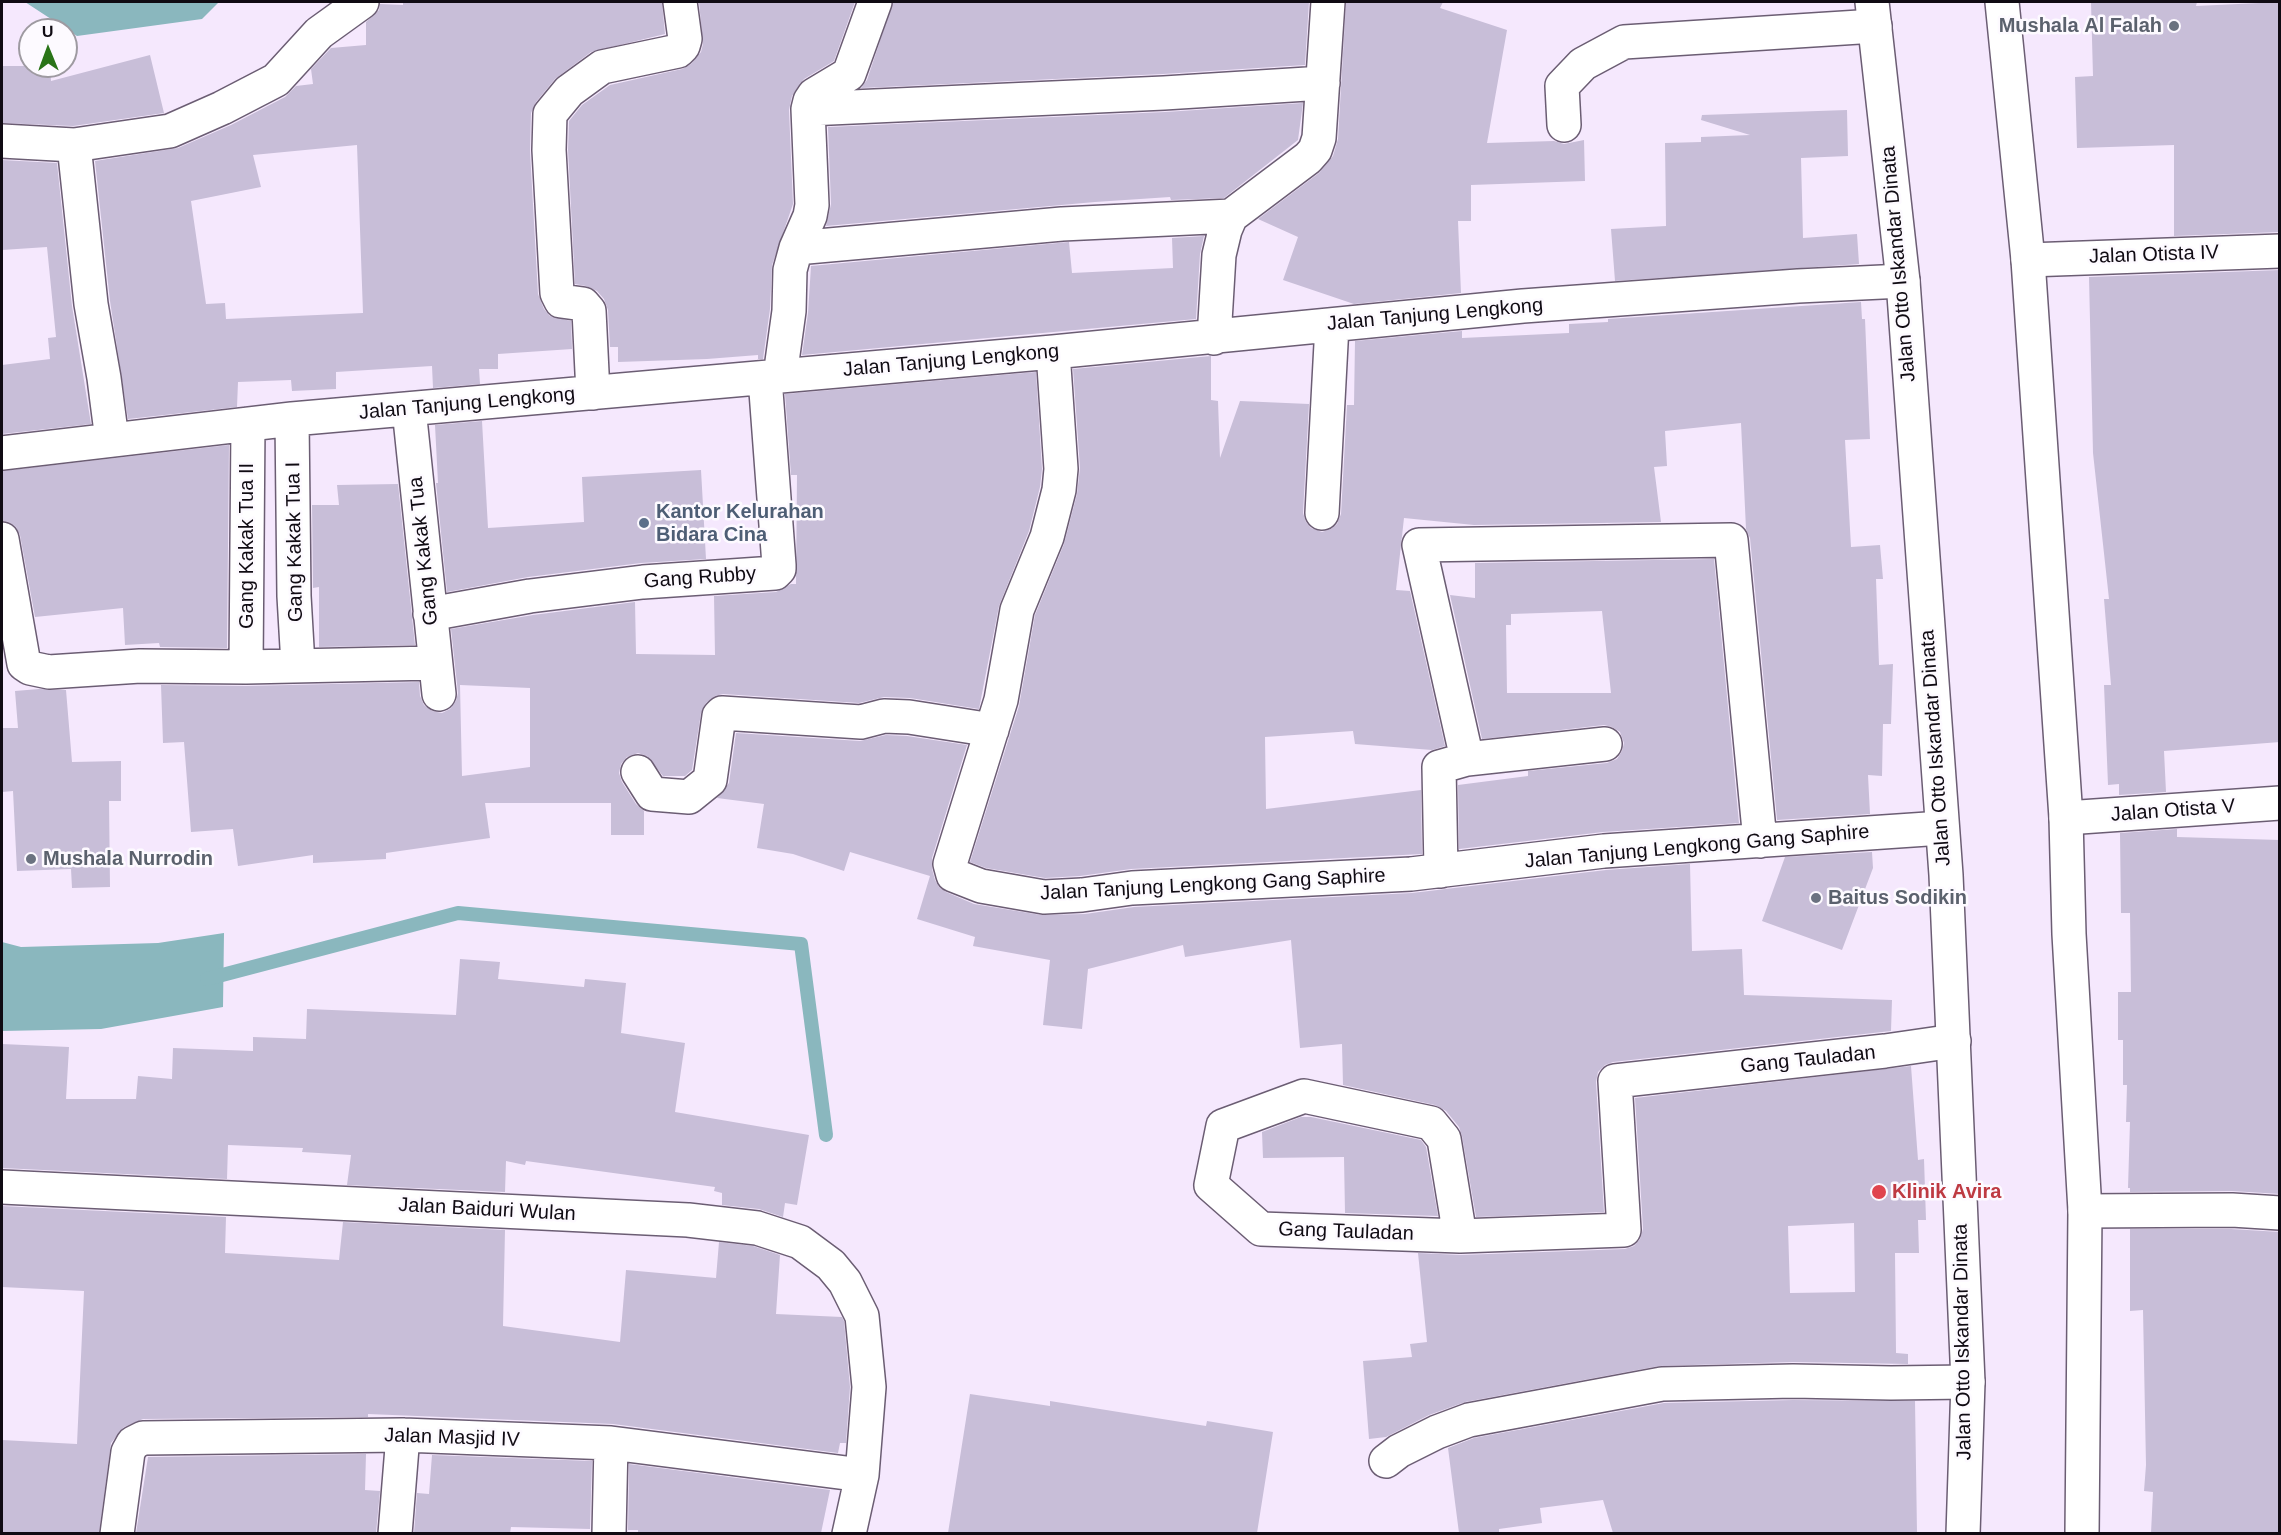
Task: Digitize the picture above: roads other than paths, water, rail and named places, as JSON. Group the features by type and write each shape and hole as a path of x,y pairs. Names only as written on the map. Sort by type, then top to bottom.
{"street":[{"path":"2,141 74,145 170,131 222,108 276,80 319,33 362,2"},
{"path":"593,393 589,311 583,304 561,301 557,293 549,150 550,114 568,91 602,67 678,51 685,39 680,2"},
{"path":"772,377 789,311 790,270 812,205 808,109 814,95 849,74 875,2"},
{"path":"1214,338 1219,255 1231,216 1308,158 1315,150 1323,82 1328,2"},
{"path":"2002,2 2028,260 2066,818 2069,934 2085,1211 2082,1533"},
{"path":"1564,125 1562,86 1583,64 1624,42 1873,14"},
{"name":"Jalan Otto Iskandar Dinata","path":"1873,14 1903,281 1942,828 1954,1041 1968,1382 1963,1533"},
{"path":"808,109 1164,93 1323,82"},
{"path":"74,145 91,304 112,440"},
{"path":"796,248 1062,224 1231,216"},
{"name":"Jalan Otista IV","path":"2028,260 2280,250"},
{"name":"Jalan Tanjung Lengkong","path":"2,453 292,419 1214,338 1523,306 1798,286 1903,281"},
{"path":"1322,513 1332,325"},
{"name":"Jalan Tanjung Lengkong Gang Saphire","path":"1053,352 1061,469 1059,490 1047,537 1017,610 1001,700 950,864 952,875 981,886 1044,897 1082,895 1132,888 1275,882 1441,871 1604,851 1942,828"},
{"name":"Gang Rubby","path":"430,614 530,596 706,576 775,573 779,565 772,377"},
{"name":"Gang Kakak Tua","path":"298,665 437,679 409,409"},
{"name":"Gang Kakak Tua I","path":"292,419 294,596 298,665"},
{"name":"Gang Kakak Tua II","path":"246,668 248,424"},
{"path":"2,539 24,664 16,669"},
{"path":"1467,759 1419,545 1731,540 1760,841"},
{"path":"16,669 49,672 141,666 246,668 298,665"},
{"path":"638,772 652,794 689,797 710,780 719,716 722,713 861,722 884,716 909,717 992,730"},
{"path":"1441,871 1439,767 1467,759 1605,744"},
{"name":"Jalan Otista V","path":"2066,818 2280,803"},
{"name":"Gang Tauladan","path":"1460,1236 1444,1138 1431,1123 1304,1096 1223,1126 1210,1185 1261,1229 1460,1236 1624,1230 1615,1081 1885,1051 1954,1041"},
{"name":"Jalan Baiduri Wulan","path":"2,1187 688,1220 757,1227 800,1242 831,1265 845,1282 862,1316 869,1387 862,1474 849,1533"},
{"path":"2085,1211 2232,1210 2280,1213"},
{"path":"1386,1461 1399,1451 1437,1432 1469,1420 1662,1384 1782,1381 1968,1382"},
{"path":"396,1533 403,1436"},
{"name":"Jalan Masjid IV","path":"117,1533 128,1452 133,1443 142,1438 403,1436 611,1443 862,1474"},
{"path":"609,1533 611,1443"}],"waterway":[{"path":"207,979 458,913 801,944 826,1135"}],"place":[{"name":"Mushala Al Falah","path":"2174,26"},
{"name":"Kantor Kelurahan Bidara Cina","path":"644,523"},
{"name":"Mushala Nurrodin","path":"31,859"},
{"name":"Baitus Sodikin","path":"1816,898"},
{"name":"Klinik Avira","path":"1879,1192"}]}
